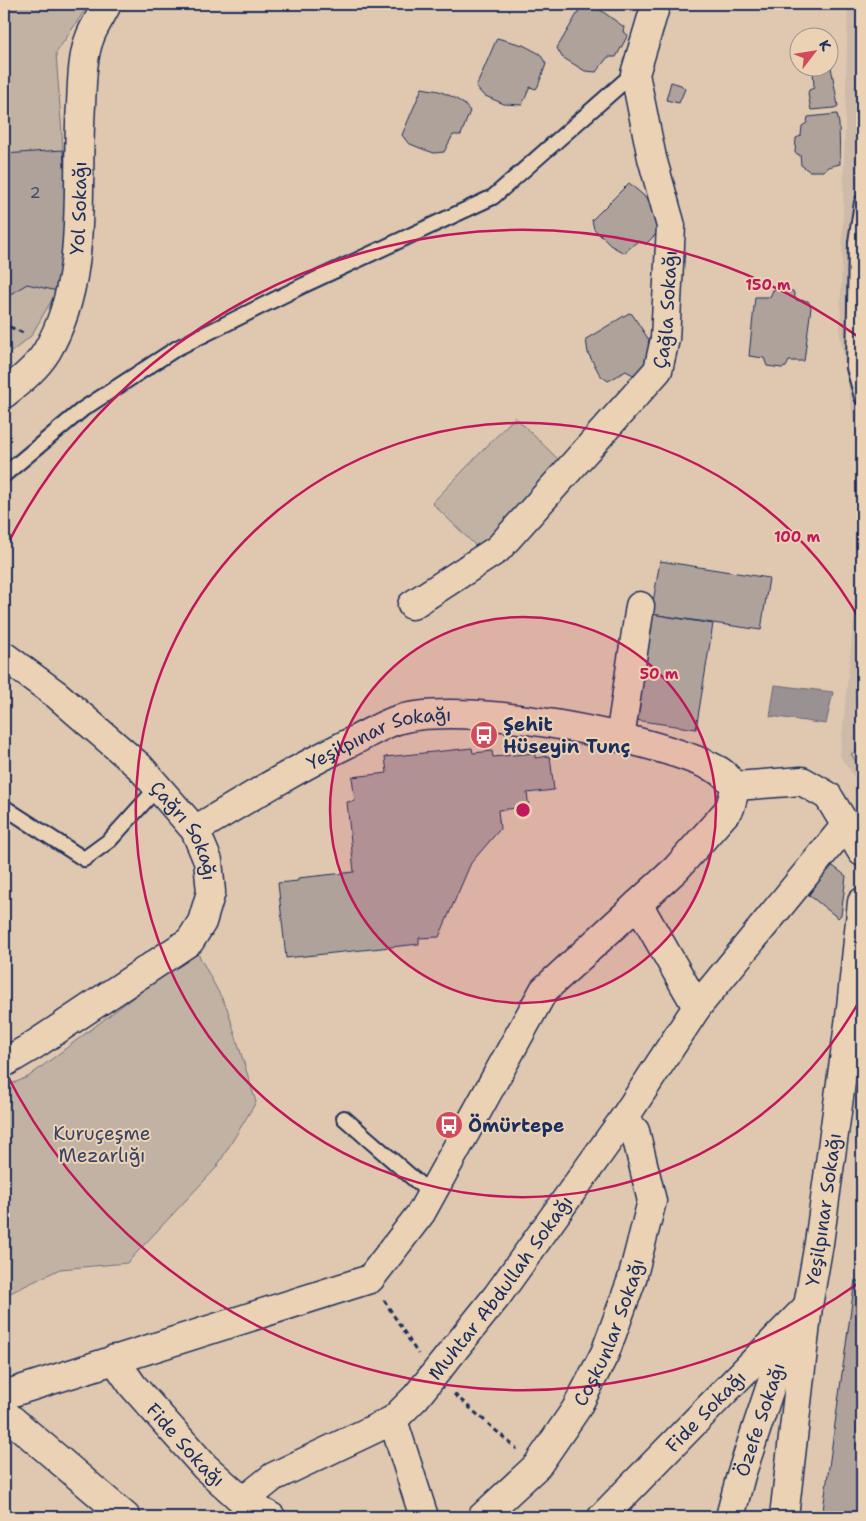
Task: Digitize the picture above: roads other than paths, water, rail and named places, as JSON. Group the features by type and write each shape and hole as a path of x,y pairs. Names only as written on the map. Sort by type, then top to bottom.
{"street":[{"name":"Yol Sokağı","path":"4,394 21,380 46,353 64,317 74,271 79,212 79,127 82,86 89,38 107,4"},
{"name":"Çağla Sokağı","path":"412,605 498,549 658,370 665,339 671,226 652,158 636,71 656,4"},
{"path":"620,738 640,606"},
{"name":"Çağrı Sokağı","path":"4,656 57,695 140,767 195,830 208,861 211,892 202,922 190,941 31,1047 4,1062"},
{"name":"Yeşilpınar Sokağı","path":"195,830 293,771 394,721 419,715 447,714 508,718 620,738 676,752 718,770 736,786"},
{"path":"4,1395 370,1279 421,1213 544,990 676,869 730,808 736,786 802,780 828,796 862,852"},
{"name":"Muhtar Abdullah Sokağı","path":"243,1502 274,1477 393,1420 416,1397 497,1296 623,1120 697,1007 846,825"},
{"name":"Yeşilpınar Sokağı","path":"784,1517 800,1314 819,1243 852,1082 862,902"},
{"path":"638,904 697,1007"},
{"name":"Coşkunlar Sokağı","path":"482,1517 537,1466 576,1409 606,1353 632,1279 652,1201 635,1131 623,1120"},
{"name":"Fide Sokağı","path":"602,1517 800,1314"},
{"name":"Özefe Sokağı","path":"730,1517 741,1475 800,1314"},
{"name":"Fide Sokağı","path":"114,1359 133,1386 204,1467 243,1502 271,1517"},
{"path":"4,1413 126,1517"},
{"path":"393,1420 424,1517"}],"lane":[{"path":"4,475 83,409 177,348 304,285 493,197 636,71"},
{"path":"862,202 856,242 858,335 854,368 862,397"},
{"path":"4,807 84,859 110,840 157,788"},
{"path":"344,1118 431,1194"}],"place":[{"name":"Şehit Hüseyin Tunç","path":"484,735"},
{"name":"Ömürtepe","path":"449,1125"}],"park label":[{"name":"Kuruçeşme Mezarlığı","path":"102,1144"}]}
